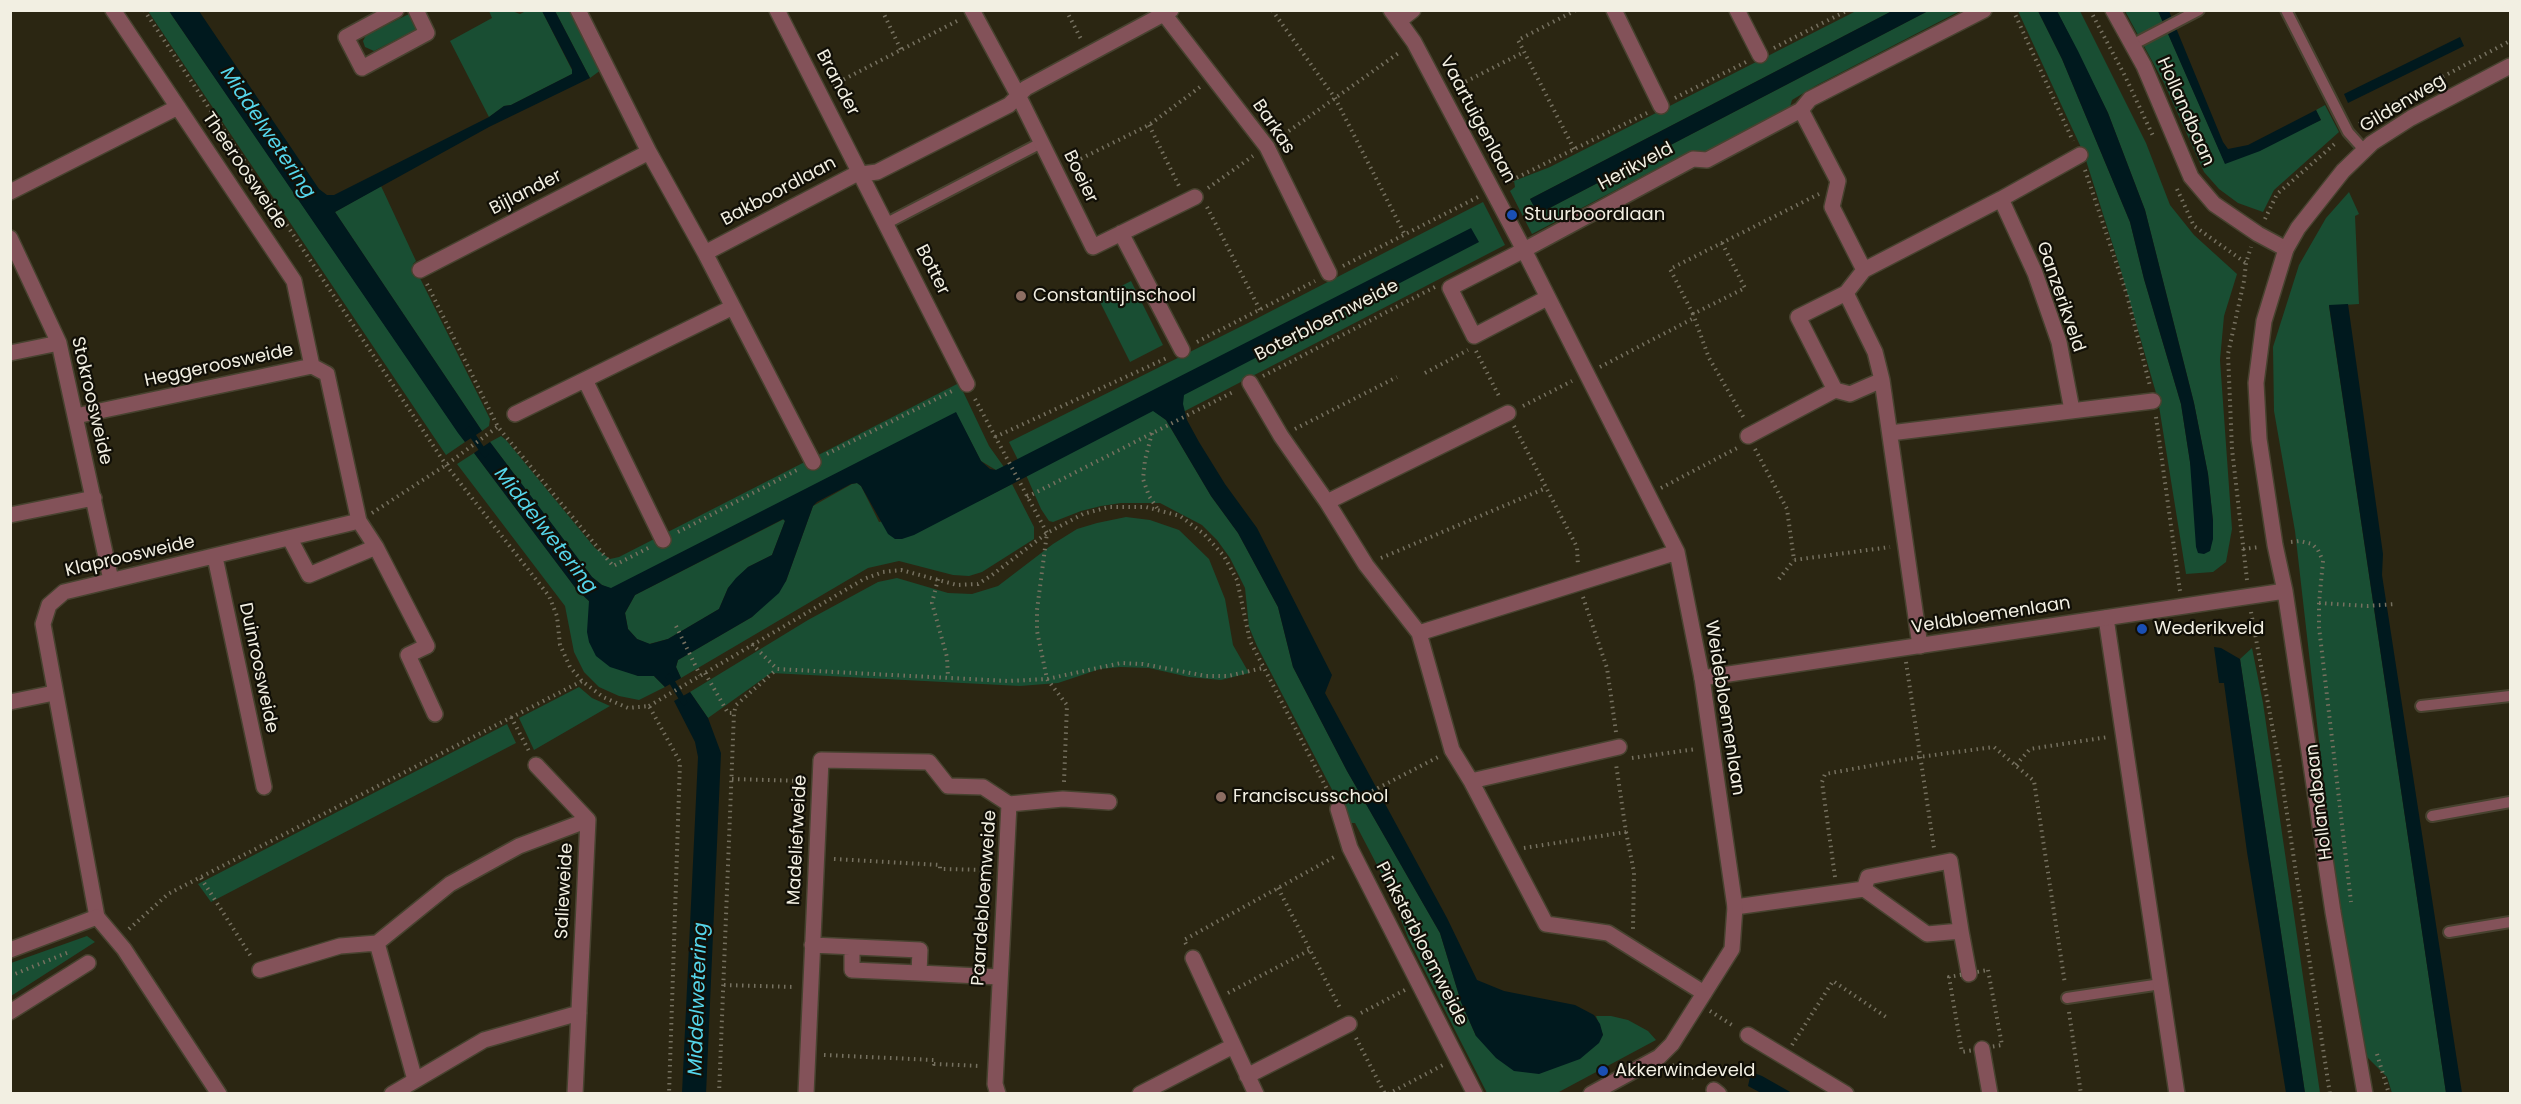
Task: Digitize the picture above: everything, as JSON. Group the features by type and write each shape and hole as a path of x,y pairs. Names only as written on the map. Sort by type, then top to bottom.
{"street":[{"name":"Theeroosweide","path":"113,10 294,281 312,366"},
{"path":"396,10 346,37 362,68 427,33 416,10"},
{"path":"578,10 649,152 705,254 813,462"},
{"name":"Brander","path":"777,10 862,174"},
{"path":"1395,16 1413,10"},
{"path":"1614,10 1661,106"},
{"path":"1737,10 1760,55"},
{"name":"Herikveld","path":"1524,250 1693,159 1707,160 1801,110 1810,99 1984,10"},
{"name":"Hollandbaan","path":"2113,10 2173,130 2191,177 2214,204 2258,234 2286,249 2264,321 2256,383 2259,439 2275,545 2285,591 2333,912 2365,1094"},
{"name":"Boeier","path":"973,12 1018,95 1093,247 1194,197"},
{"name":"Bakboordlaan","path":"705,254 854,175 877,172 1009,105 1026,88 1165,12"},
{"name":"Barkas","path":"1165,12 1267,147 1329,273"},
{"name":"Vaartuigenlaan","path":"1395,16 1414,42 1524,250"},
{"name":"Gildenweg","path":"2286,249 2319,200 2343,171 2365,151 2411,118 2511,66"},
{"path":"10,192 178,107"},
{"path":"1801,110 1838,181 1832,207 1864,270"},
{"name":"Bijlander","path":"420,270 649,152"},
{"path":"1835,390 1798,317 1846,293 1864,270 2080,155"},
{"name":"Botter","path":"862,174 967,384"},
{"name":"Ganzerikveld","path":"2001,199 2036,273 2056,332 2072,411"},
{"path":"1121,233 1182,350"},
{"name":"Stokroosweide","path":"10,238 59,343 111,580"},
{"path":"1524,250 1450,288 1474,336 1547,298"},
{"name":"Weidebloemenlaan","path":"1524,250 1677,552 1702,678 1735,907 1732,949 1672,1044 1659,1057 1591,1094"},
{"path":"1846,293 1875,352 1881,380 1920,646"},
{"path":"515,414 733,307"},
{"path":"10,353 59,343"},
{"name":"Heggeroosweide","path":"76,416 312,366 327,374 359,521"},
{"path":"585,380 663,540"},
{"path":"1751,437 1835,390 1850,394 1881,380"},
{"name":"Boterbloemweide","path":"1250,383 1281,436 1327,502 1366,565 1419,633 1452,750 1471,781 1546,924 1608,933 1701,998"},
{"path":"1890,433 2153,400"},
{"path":"1327,502 1508,413"},
{"path":"10,515 93,498"},
{"path":"359,521 376,547 427,646 408,656 435,714"},
{"name":"Klaproosweide","path":"97,917 43,624 49,605 63,592 359,521"},
{"path":"290,539 309,575 376,547"},
{"path":"1419,633 1677,552"},
{"name":"Duinroosweide","path":"215,557 264,787"},
{"name":"Veldbloemenlaan","path":"1702,678 2285,591"},
{"path":"2106,618 2177,1094"},
{"path":"10,702 54,693"},
{"path":"1471,781 1618,747"},
{"name":"Madeliefweide","path":"806,1094 821,760 929,762 948,786 983,787 1008,804"},
{"name":"Salieweide","path":"536,765 588,820 575,1094"},
{"name":"Paardebloemweide","path":"998,1094 995,1084 1008,804 1063,799 1109,802"},
{"name":"Pinksterbloemweide","path":"1338,809 1350,848 1475,1094"},
{"path":"260,970 339,946 377,943 450,884 519,846 588,820"},
{"path":"1864,889 1868,877 1950,861 1969,974"},
{"path":"1735,907 1864,889 1927,934 1961,930"},
{"path":"10,950 97,917 115,937 219,1094"},
{"path":"377,943 416,1080"},
{"path":"812,945 920,950 919,974"},
{"path":"852,947 852,970 1000,977"},
{"path":"1193,958 1256,1094"},
{"path":"10,1012 88,963"},
{"path":"392,1094 484,1040 579,1013"},
{"path":"1247,1076 1348,1022"},
{"path":"1748,1035 1846,1094"},
{"path":"1140,1094 1233,1046"},
{"path":"1982,1048 1990,1094"}],"lane":[{"path":"2132,45 2199,10"},
{"path":"2286,10 2348,132 2365,151"},
{"path":"887,223 1041,143"},
{"path":"2421,706 2511,696"},
{"path":"2432,816 2511,802"},
{"path":"2449,932 2511,922"},
{"path":"2067,998 2161,984"}],"path":[{"path":"144,10 446,465 549,597 557,616 560,645 570,667 582,681 603,697 628,708 649,706 864,579 883,572 901,570 957,585 978,584 1047,533 1083,514 1109,507 1146,507 1180,516 1204,534 1224,556 1237,580 1247,630 1263,668 1338,809"},
{"path":"882,10 902,50"},
{"path":"1066,10 1089,55"},
{"path":"1272,10 1335,98 1405,235"},
{"path":"1574,149 1518,40 1576,10"},
{"path":"995,437 1182,350 1848,10"},
{"path":"2013,10 2080,155 2127,295 2153,400 2182,607"},
{"path":"819,92 973,12"},
{"path":"1194,197 1414,42"},
{"path":"1441,93 1524,52"},
{"path":"1056,171 1149,125 1213,78"},
{"path":"1149,125 1260,309"},
{"path":"1794,560 1786,508 1709,358 1694,316 1670,269 1818,193 1834,197"},
{"path":"1508,413 1586,374 1745,288 1722,243"},
{"name":"Hollandbaan","path":"2246,262 2228,354 2232,449 2249,596 2280,768 2330,1094"},
{"path":"420,270 498,427 613,566 967,384 1047,533 1037,610 1037,631 1047,679 1067,705 1063,799"},
{"name":"Boterbloemweide","path":"1250,383 1446,281 1450,288"},
{"path":"1425,373 1474,347 1577,547 1579,583 1607,668 1618,747"},
{"path":"1281,436 1397,377"},
{"path":"1027,497 1250,383"},
{"path":"359,521 446,465 492,431"},
{"path":"1152,433 1145,459 1143,479 1157,509"},
{"path":"1648,495 1751,437"},
{"path":"1366,565 1546,488"},
{"name":"Hollandbaan","path":"2243,549 2300,541 2312,544 2318,550 2323,567 2319,627 2352,908"},
{"path":"1779,579 1794,560 1906,545"},
{"path":"938,579 932,603 947,657 948,677"},
{"path":"2319,603 2367,606 2396,604"},
{"path":"676,626 693,660 728,713 735,713"},
{"path":"752,644 777,669 1008,681 1047,679 1120,663 1143,664 1206,676 1228,676 1263,668"},
{"path":"1904,649 1937,863"},
{"path":"719,1094 736,705 777,669"},
{"path":"115,937 135,925 168,894 582,681"},
{"path":"649,706 680,762 669,1094"},
{"path":"511,717 536,765"},
{"path":"2015,765 2030,749 2124,734"},
{"path":"1625,943 1633,933 1634,872 1616,760 1712,747"},
{"path":"1838,893 1822,782 1825,774 1919,757 1994,747 2034,781 2081,1094"},
{"path":"1356,800 1452,750"},
{"path":"732,779 820,782"},
{"path":"1508,850 1626,832"},
{"path":"1193,958 1184,940 1350,848"},
{"path":"816,858 940,865 940,869 1005,871"},
{"path":"201,878 260,970"},
{"path":"1278,888 1386,1094 1457,1058"},
{"path":"10,976 76,949"},
{"path":"1213,1001 1310,950"},
{"path":"1988,970 2002,1045 1962,1052 1949,977 1969,974 1988,970"},
{"path":"1784,1056 1833,981 1889,1019"},
{"path":"1348,1022 1419,983"},
{"path":"724,985 810,988"},
{"path":"1701,998 1732,1024"},
{"path":"2376,1045 2389,1094"},
{"path":"807,1054 934,1060 934,1064 996,1066"},
{"path":"1659,1057 1697,1080"}],"green space":[{"path":"148,11 169,11 465,442 446,455"},
{"path":"489,11 512,11 520,14 526,11 542,11 572,74 511,105 504,106 489,117 450,41 492,18"},
{"path":"555,11 570,11 601,70 590,78"},
{"path":"1856,11 1892,11 1530,199 1538,214 1928,11 1960,11 1817,85 1792,100 1790,107 1707,152 1697,151 1679,157 1532,234 1510,191 1515,187 1514,181 1550,167"},
{"path":"2018,11 2038,11 2062,59 2130,222 2144,279 2181,404 2190,462 2210,551 2213,521 2208,474 2194,403 2145,210 2108,113 2057,11 2080,11 2146,143 2170,205 2194,235 2237,274 2224,316 2220,360 2232,529 2226,562 2213,572 2186,574 2158,400 2121,271 2084,154"},
{"path":"2125,11 2158,11 2225,163 2321,120 2316,110 2325,105 2339,132 2274,190 2263,212 2238,203 2219,189 2204,172 2164,83"},
{"path":"409,14 414,16 417,25 415,30 374,51 365,47 363,41 366,35"},
{"path":"381,186 416,261 413,264 490,419 489,426 482,431 335,212"},
{"path":"2349,192 2359,214 2355,216 2359,304 2329,306 2446,1093 2392,1093 2387,1077 2367,1057 2334,873 2295,531 2274,411 2273,347 2299,265 2326,218"},
{"path":"1483,202 1505,245 1183,412 1183,395 1018,460 1009,442"},
{"path":"1131,281 1163,345 1130,362 1098,298"},
{"path":"959,383 989,446 1004,467 996,470 981,461 956,413 611,589 592,577 490,442 501,436 506,440 595,548 610,559 619,557"},
{"path":"1153,410 1166,420 1211,496 1238,533 1278,607 1293,667 1347,771 1440,933 1461,1002 1476,1036 1603,1035 1596,1016 1611,1016 1628,1020 1648,1031 1656,1040 1557,1093 1487,1093 1408,938 1389,888 1355,823 1343,823 1339,803 1257,646 1249,627 1245,588 1230,558 1217,540 1202,525 1160,503 1121,503 1101,506 1053,522 1049,521 1041,509 1026,475"},
{"path":"474,453 577,590 589,601 589,642 638,676 654,676 665,687 639,700 619,696 599,687 584,672 574,652 565,606 457,464"},
{"path":"857,483 861,486 879,522 979,501 1012,484 1034,527 1034,539 982,572 969,576 953,575 899,561 868,568 681,678 676,667 678,660 752,617 786,581 813,506"},
{"path":"1126,517 1150,520 1179,530 1209,559 1225,599 1233,645 1249,673 1221,680 1189,677 1149,668 1120,667 1100,669 1058,683 1020,686 771,673 708,718 690,692 808,620 878,582 897,578 948,593 972,594 998,586 1053,544 1077,529"},
{"path":"784,519 772,555 748,567 728,588 719,609 668,639 649,644 637,639 628,629 625,613 635,595"},
{"path":"2252,648 2263,703 2320,1093 2305,1093 2240,659"},
{"path":"579,687 592,698 610,706 534,750 519,718"},
{"path":"507,724 516,743 211,902 198,884"},
{"path":"87,936 95,942 11,996 11,963"}],"water":[{"path":"169,11 199,11 319,189 327,195 334,195 489,117 504,106 511,105 572,74 572,69 542,11 555,11 590,78 489,127 335,212 482,431 465,442 458,433"},
{"path":"1892,11 1928,11 1538,214 1530,199"},
{"path":"2038,11 2057,11 2108,113 2145,210 2194,403 2208,474 2213,539 2210,551 2204,554 2198,553 2196,547 2190,462 2181,404 2144,279 2130,222 2062,59"},
{"path":"2158,11 2169,11 2223,142 2228,149 2248,145 2316,110 2321,120 2260,151 2225,164"},
{"path":"2460,37 2464,46 2348,103 2344,94"},
{"path":"1471,228 1479,242 1184,395 1183,404 1187,420 1199,442 1225,484 1257,528 1332,675 1325,693 1447,918 1477,980 1504,991 1575,1005 1594,1015 1600,1024 1603,1035 1599,1043 1580,1059 1539,1074 1514,1071 1496,1058 1476,1036 1461,1002 1440,933 1347,771 1293,667 1278,607 1238,533 1211,496 1166,420 1153,411 914,535 902,539 895,539 888,534 861,486 857,483 817,502 813,506 786,581 779,593 752,617 678,660 676,667 681,678 665,687 654,676 638,676 610,667 596,656 587,632 589,601 577,590 474,453 490,442 592,577 602,585 611,588 956,412 981,461 990,469 996,470","holes":["783,519 785,521 772,555 748,567 736,578 728,588 719,609 668,639 650,644 637,639 628,629 625,613 635,595"]},
{"path":"2348,304 2383,554 2382,575 2462,1093 2446,1093 2329,305"},
{"path":"2214,647 2221,648 2240,659 2305,1093 2286,1093 2247,852 2224,683 2219,683"},
{"path":"690,692 708,718 721,753 706,1094 682,1093 698,757 695,742 674,701"},
{"path":"1754,1073 1792,1093 1761,1093 1748,1086 1750,1077"}],"waterway":[{"name":"Middelwetering","path":"469,430 485,454"},
{"name":"Middelwetering","path":"669,677 684,702"}],"place":[{"name":"Stuurboordlaan","path":"1512,215"},
{"name":"Constantijnschool","path":"1021,296"},
{"name":"Wederikveld","path":"2142,629"},
{"name":"Franciscusschool","path":"1221,797"},
{"name":"Akkerwindeveld","path":"1603,1071"}]}
